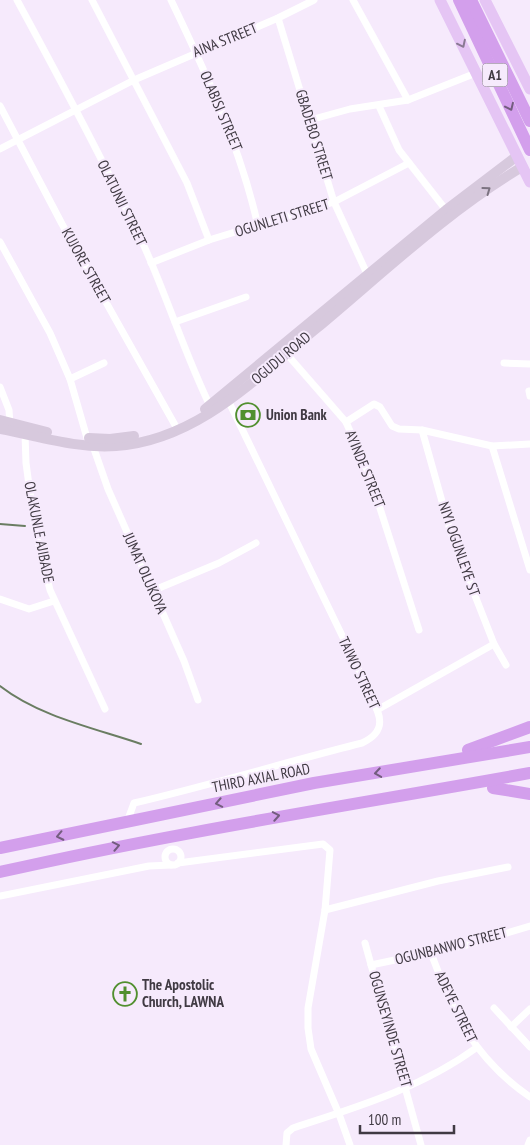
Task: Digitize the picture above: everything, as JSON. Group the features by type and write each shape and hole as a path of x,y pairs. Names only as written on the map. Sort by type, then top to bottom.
{"highway":[{"name":"A1","path":"459,0 530,150"},
{"name":"A1","path":"471,0 530,121"},
{"path":"405,768 468,750 530,727"},
{"path":"468,750 530,738"},
{"name":"THIRD AXIAL ROAD","path":"0,848 314,783 530,747"},
{"path":"0,872 173,835 530,773"},
{"path":"437,790 493,788 530,782"},
{"path":"493,788 530,794"}],"main road":[{"path":"440,0 530,182"},
{"path":"485,0 530,88"},
{"name":"OGUDU ROAD","path":"284,350 446,210 517,156"},
{"name":"OGUDU ROAD","path":"5,426 25,434 117,446 159,437 188,426 226,398 448,219 522,166"},
{"name":"OGUDU ROAD","path":"5,426 90,442 125,438 175,425 212,408"}],"street":[{"name":"OLATUNJI STREET","path":"17,0 76,108 151,263 187,355 212,408"},
{"path":"92,0 187,183 209,240"},
{"name":"OLABISI STREET","path":"171,0 196,52 235,144 249,186 258,226"},
{"name":"AINA STREET","path":"0,149 76,108 134,80 278,18 314,0"},
{"path":"353,0 408,100"},
{"name":"GBADEBO STREET","path":"278,18 334,202 368,276"},
{"path":"310,120 343,111 408,100 476,72"},
{"name":"KUJORE STREET","path":"0,106 62,224 175,425"},
{"path":"379,106 391,136 409,163 446,210"},
{"name":"OGUNLETI STREET","path":"151,263 209,240 334,202 409,163"},
{"name":"JUMAT OLUKOYA","path":"0,242 50,333 70,379 90,442 108,489 184,661 198,700"},
{"path":"175,322 246,297"},
{"name":"AYINDE STREET","path":"284,350 346,422 370,477 419,630"},
{"path":"70,379 104,363"},
{"path":"504,363 530,364"},
{"path":"0,387 6,397 5,426"},
{"path":"529,391 530,396"},
{"name":"TAIWO STREET","path":"127,822 134,803 215,784 253,771 362,743 376,735 379,728 380,721 377,710 226,398"},
{"path":"346,422 374,404 380,408 396,428 422,430 492,446 530,444"},
{"name":"NIYI OGUNLEYE ST","path":"422,430 452,537 494,644 506,665"},
{"name":"OLAKUNLE AJIBADE","path":"25,434 26,463 35,530 54,601 105,709"},
{"path":"492,446 530,570"},
{"path":"152,591 219,563 256,543"},
{"path":"0,599 29,609 54,601"},
{"path":"377,710 494,644"},
{"path":"173,835 174,849 191,860"},
{"path":"154,839 175,864"},
{"path":"0,896 149,866 323,844 330,850 325,910 308,1008 308,1028 311,1049 340,1114 350,1145"},
{"path":"149,866 174,849"},
{"path":"175,864 181,855"},
{"path":"325,910 438,881 508,867"},
{"name":"OGUNBANWO STREET","path":"371,965 471,944 530,926"},
{"name":"OGUNSEYINDE STREET","path":"365,943 421,1145"},
{"name":"ADEYE STREET","path":"431,953 444,989 465,1031 476,1048 512,1084 530,1097"},
{"path":"494,1008 530,1047"},
{"path":"511,1027 530,1009"},
{"path":"286,1145 286,1136 290,1130 407,1089 476,1048"},
{"path":"528,1145 530,1140"}],"waterway":[{"path":"0,524 25,526"},
{"path":"0,686 32,706 50,714 141,744"}],"place":[{"name":"Union Bank","path":"248,415"},
{"name":"The Apostolic Church, LAWNA","path":"125,994"}]}
